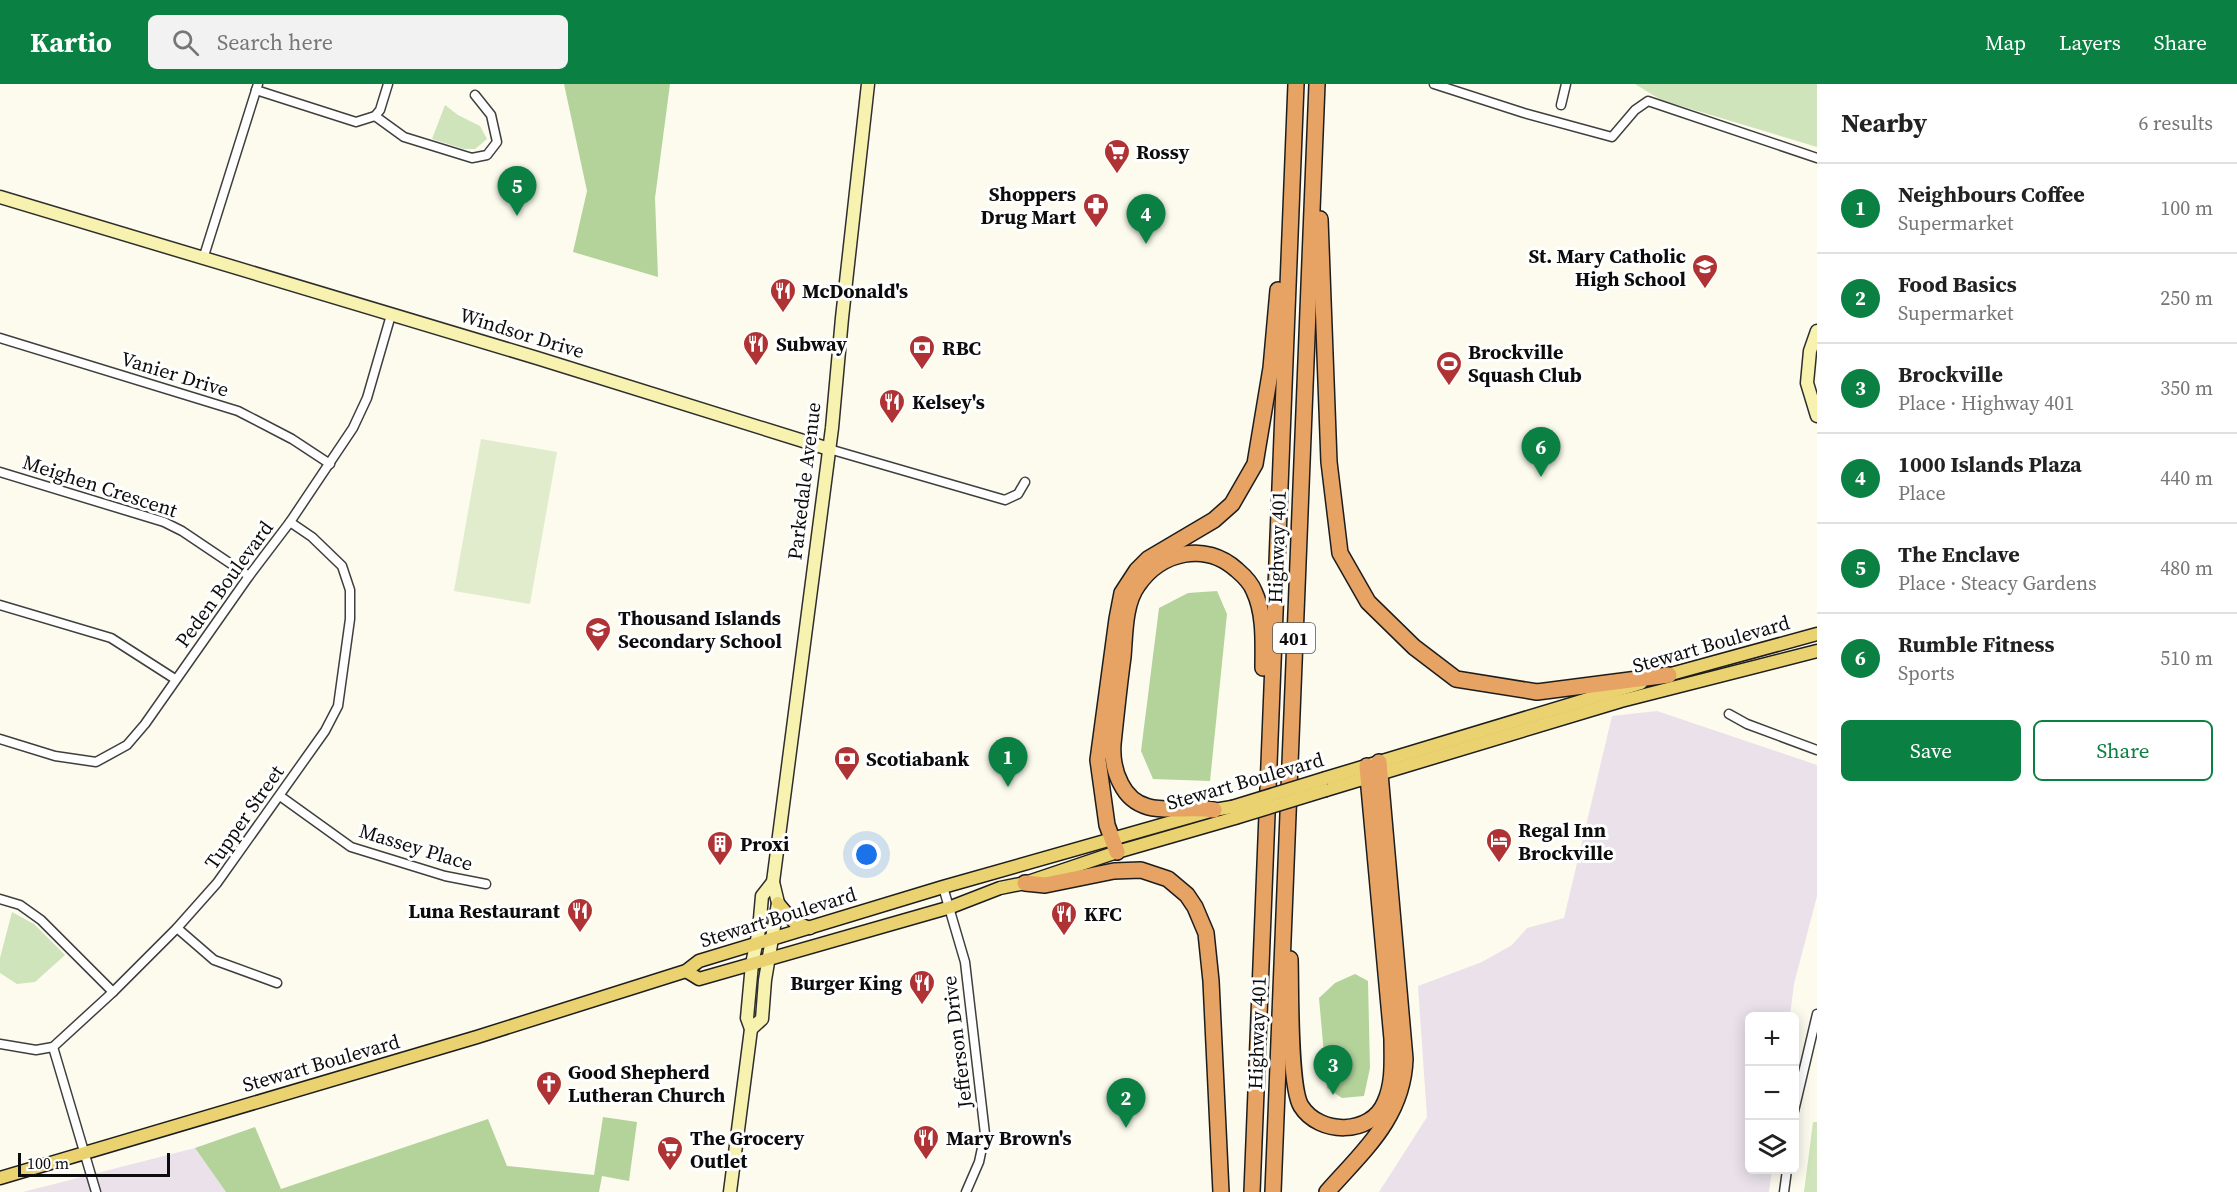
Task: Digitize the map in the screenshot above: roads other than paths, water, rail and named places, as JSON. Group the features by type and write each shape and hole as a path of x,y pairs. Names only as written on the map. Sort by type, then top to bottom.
{"highway":[{"name":"Highway 401","path":"1252,1192 1296,84"},
{"name":"Highway 401","path":"1273,1192 1317,84"},
{"path":"1315,126 1322,146 1320,219 1329,462 1340,553 1368,602 1414,647 1456,679 1537,692 1669,675"},
{"path":"1115,845 1107,825 1098,760 1122,593 1137,570 1148,559 1214,520 1232,504 1255,464 1271,368 1281,249 1291,213"},
{"path":"1214,810 1197,807 1160,809 1144,807 1132,800 1124,790 1113,765 1113,744 1128,614 1132,599 1137,586 1160,564 1168,558 1194,552 1222,559 1241,573 1254,591 1262,630 1262,774 1267,815"},
{"path":"1282,929 1290,951 1294,1082 1298,1098 1308,1114 1320,1124 1342,1128 1361,1124 1372,1118 1385,1105 1392,1080 1392,1039 1373,770"},
{"path":"1327,1192 1383,1128 1398,1099 1404,1078 1405,1059 1373,770"},
{"path":"1025,883 1045,885 1080,876 1141,870 1168,879 1186,895 1195,907 1206,933 1211,981 1221,1192"}],"main road":[{"name":"Stewart Boulevard","path":"1373,770 1669,675 1817,634"},
{"name":"Stewart Boulevard","path":"0,1179 477,1037 686,971 699,961 944,887 1115,845 1621,700 1817,651"},
{"name":"Stewart Boulevard","path":"686,971 699,979 769,960 951,907 1000,888 1025,883 1115,845 1214,810 1234,812"},
{"path":"778,903 794,922 810,928"}],"street":[{"path":"203,259 257,87 356,122 375,116 380,110 387,84"},
{"name":"Parkedale Avenue","path":"751,1029 762,1019 765,980 778,903 772,882 829,449 868,84"},
{"path":"1434,84 1524,113 1612,137 1635,110 1648,101 1817,158"},
{"path":"1561,105 1566,84"},
{"path":"375,116 404,137 472,158 487,155 497,142 491,115 475,95"},
{"name":"Windsor Drive","path":"0,197 537,358 829,449 1005,500 1018,494 1025,482"},
{"name":"Peden Boulevard","path":"0,739 55,756 96,762 127,745 145,724 175,679 290,522 353,428 367,398 391,315"},
{"path":"1817,331 1810,351 1807,383 1817,416"},
{"name":"Vanier Drive","path":"0,338 238,411 292,439 330,464"},
{"name":"Meighen Crescent","path":"0,472 3,471 164,522 182,531 249,576"},
{"name":"Tupper Street","path":"53,1047 113,992 218,883 325,730 338,706 350,619 350,590 342,566 312,537 290,522"},
{"path":"0,606 111,638 175,679"},
{"path":"1728,714 1747,724 1817,750"},
{"name":"Massey Place","path":"280,796 351,847 445,876 486,884"},
{"name":"Parkedale Avenue","path":"730,1192 751,1029 747,1018 752,964 759,930 762,896 772,882"},
{"name":"Jefferson Drive","path":"944,887 965,962 985,1134 979,1161 966,1192"},
{"path":"0,899 20,905 41,920 113,992"},
{"path":"177,928 214,960 277,983"},
{"path":"1799,1090 1817,1014"},
{"path":"0,1044 36,1050 53,1047 96,1192"},
{"path":"1784,1192 1786,1174"}],"place":[{"name":"Rossy","path":"1117,175"},
{"name":"The Enclave","path":"517,216"},
{"name":"Shoppers Drug Mart","path":"1096,229"},
{"name":"1000 Islands Plaza","path":"1146,244"},
{"name":"St. Mary Catholic High School","path":"1705,290"},
{"name":"McDonald's","path":"783,314"},
{"name":"Subway","path":"756,367"},
{"name":"RBC","path":"922,371"},
{"name":"Brockville Squash Club","path":"1449,387"},
{"name":"Kelsey's","path":"892,425"},
{"name":"Rumble Fitness","path":"1541,477"},
{"name":"Thousand Islands Secondary School","path":"598,653"},
{"name":"Scotiabank","path":"847,782"},
{"name":"Neighbours Coffee","path":"1008,787"},
{"name":"Regal Inn Brockville","path":"1499,864"},
{"name":"Proxi","path":"720,867"},
{"name":"Luna Restaurant","path":"580,934"},
{"name":"KFC","path":"1064,937"},
{"name":"Burger King","path":"922,1006"},
{"name":"Brockville","path":"1333,1095"},
{"name":"Good Shepherd Lutheran Church","path":"549,1107"},
{"name":"Food Basics","path":"1126,1128"},
{"name":"Mary Brown's","path":"926,1161"},
{"name":"The Grocery Outlet","path":"670,1172"}]}
